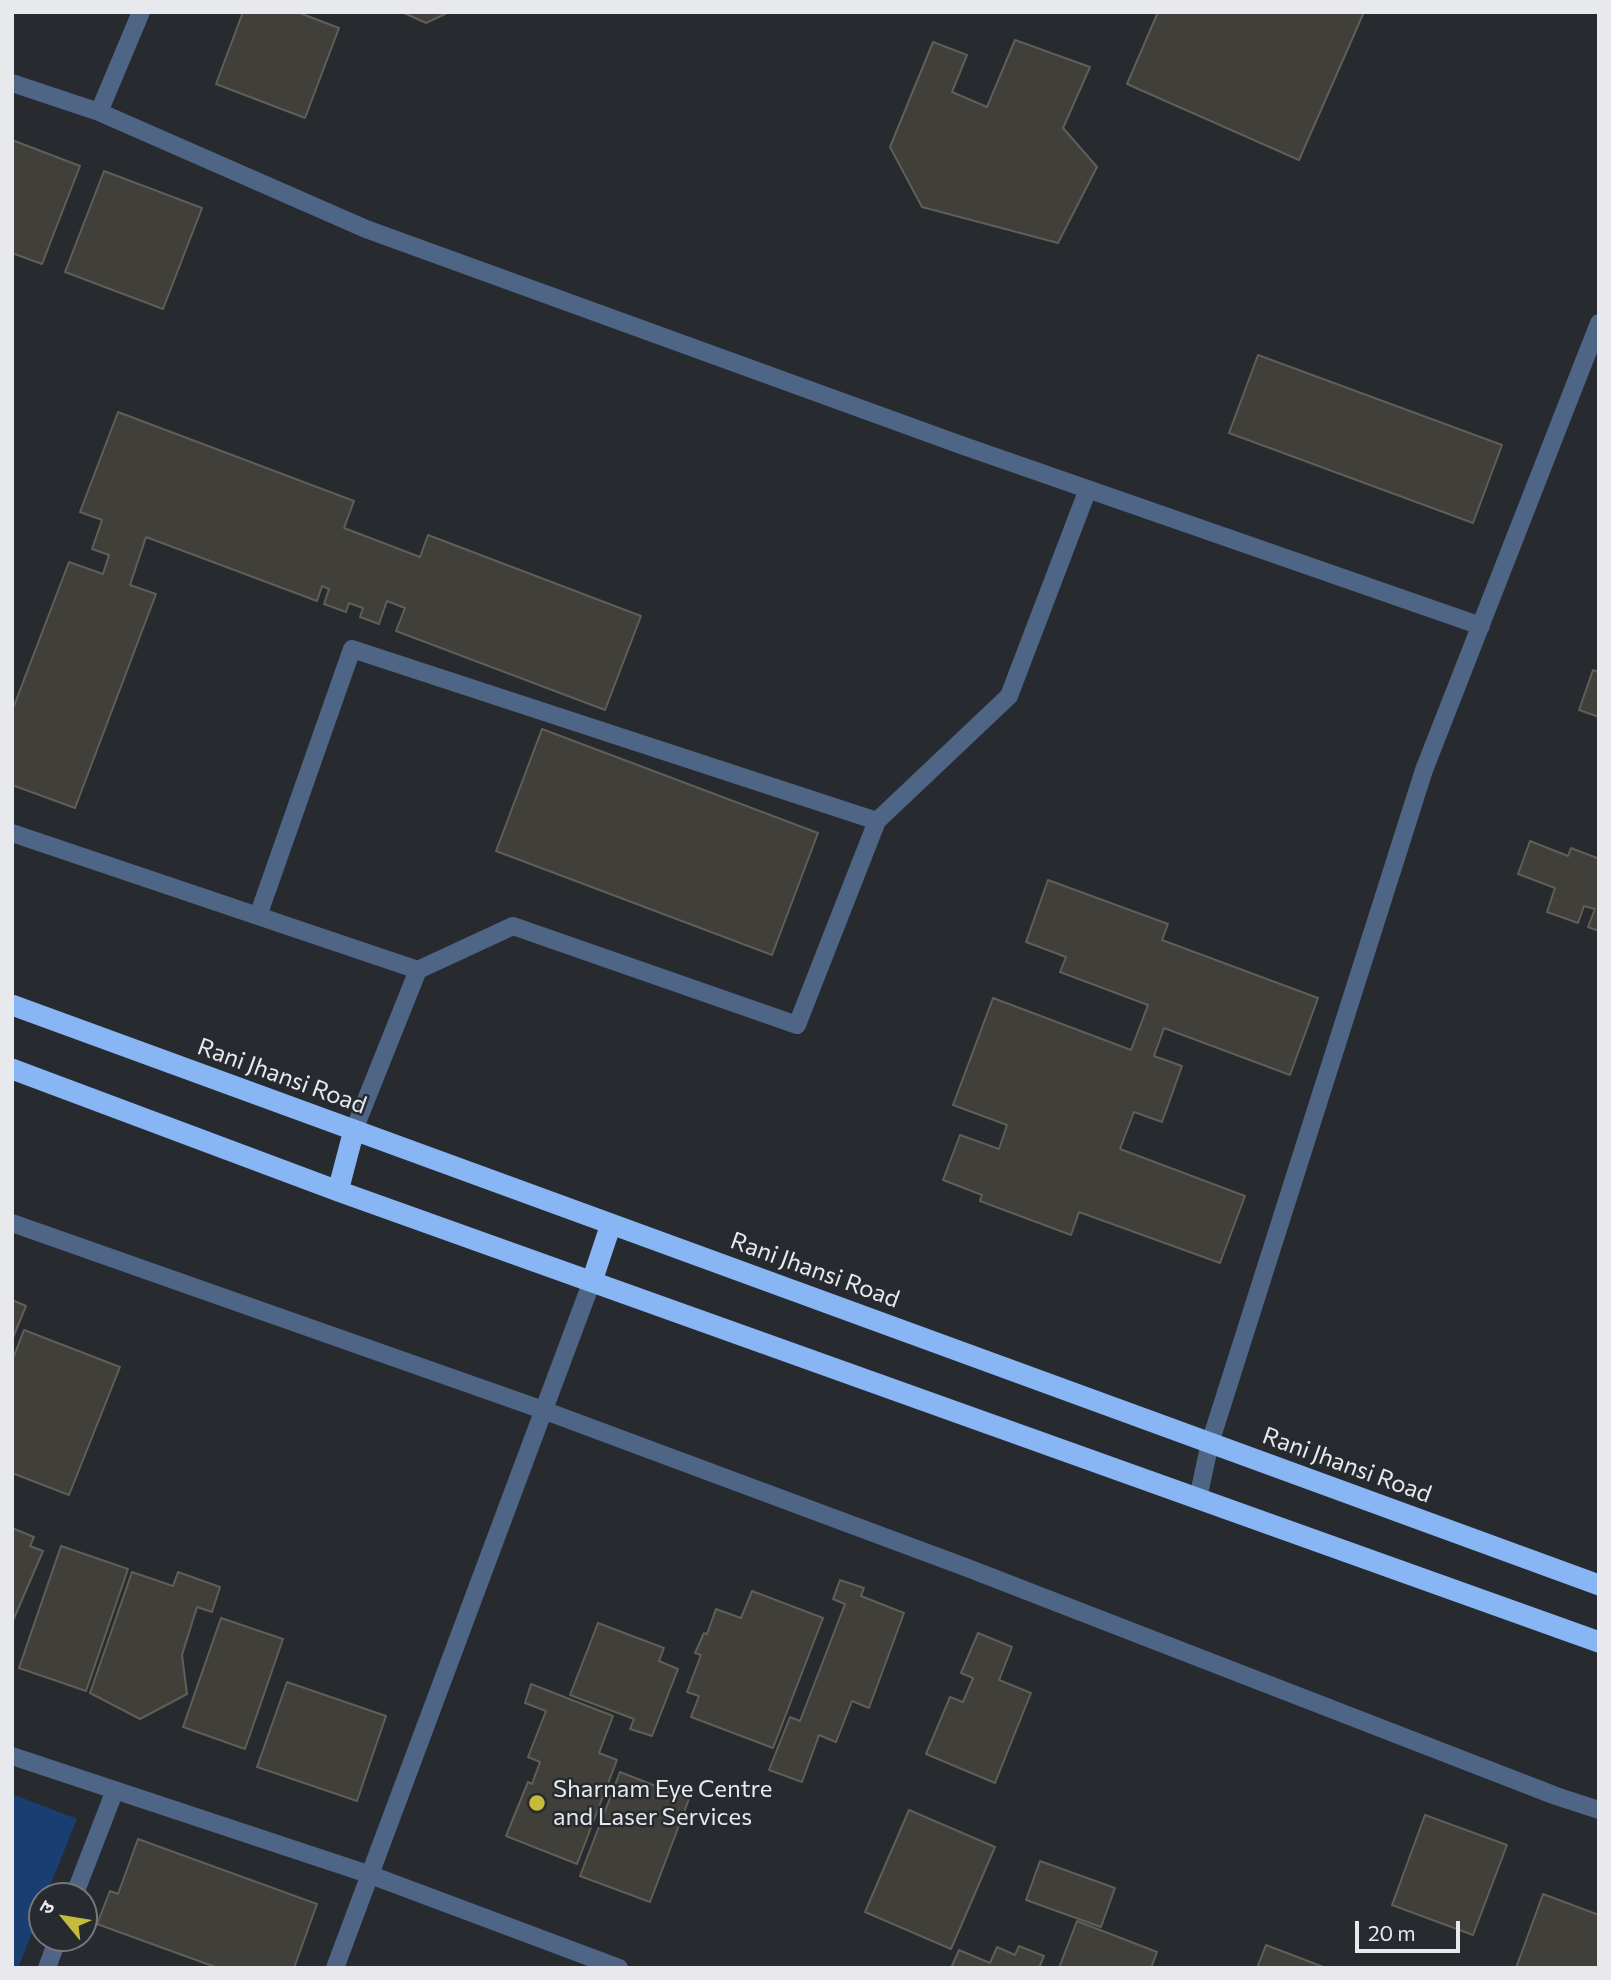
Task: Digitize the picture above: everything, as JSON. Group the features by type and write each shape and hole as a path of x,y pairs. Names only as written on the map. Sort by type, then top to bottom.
{"highway":[{"name":"Rani Jhansi Road","path":"12,1005 1599,1585"},
{"path":"12,1069 338,1191 1599,1642"},
{"path":"338,1191 354,1130"},
{"path":"592,1282 611,1224"}],"street":[{"path":"99,112 141,12"},
{"path":"12,83 99,112 366,229 961,445 1480,626"},
{"path":"1198,1499 1210,1443 1424,770 1599,323"},
{"path":"354,1130 418,970 513,926 797,1026 877,821 1009,696 1088,489"},
{"path":"257,916 352,649 877,821"},
{"path":"12,833 418,970"},
{"path":"12,1223 543,1410 965,1567 1543,1791 1599,1810"},
{"path":"335,1968 592,1282"},
{"path":"12,1756 368,1874 619,1968"},
{"path":"79,1882 115,1790"}],"shaded area":[{"path":"12,1794 77,1819 52,1882 28,1882 28,1943 18,1968 12,1968"}],"building":[{"path":"243,12 297,12 339,28 305,118 216,84"},
{"path":"402,12 449,12 426,23"},
{"path":"1158,12 1364,12 1299,160 1127,84"},
{"path":"1015,40 1090,67 1063,128 1097,167 1058,243 922,207 890,147 933,42 967,55 952,92 987,107"},
{"path":"12,140 80,166 42,264 12,253"},
{"path":"104,171 202,208 163,309 65,272"},
{"path":"1258,355 1502,445 1473,523 1229,433"},
{"path":"118,412 354,501 344,528 420,557 428,535 641,616 605,710 396,631 405,608 387,601 379,624 360,617 363,608 349,603 346,612 324,604 329,589 322,586 317,601 146,537 130,585 156,594 75,808 12,785 12,711 69,562 103,574 109,555 92,549 102,520 80,512"},
{"path":"1593,670 1599,672 1599,717 1579,710"},
{"path":"542,729 818,833 772,955 496,851"},
{"path":"1530,841 1568,856 1571,848 1597,858 1599,853 1599,931 1588,927 1595,909 1584,906 1578,923 1547,912 1555,888 1518,874"},
{"path":"1048,880 1168,924 1162,940 1318,998 1290,1075 1164,1028 1154,1056 1182,1066 1162,1122 1134,1112 1120,1149 1245,1196 1220,1263 1079,1212 1071,1235 980,1201 982,1195 943,1180 960,1135 999,1149 1007,1125 953,1105 993,998 1131,1050 1148,1005 1060,972 1066,957 1026,942"},
{"path":"12,1300 26,1306 12,1340"},
{"path":"24,1330 120,1367 69,1495 12,1473 12,1361"},
{"path":"12,1528 34,1537 30,1546 43,1551 12,1623"},
{"path":"61,1546 128,1569 86,1691 19,1668"},
{"path":"132,1572 173,1586 178,1572 220,1587 212,1612 197,1607 182,1655 187,1694 140,1719 90,1693"},
{"path":"840,1580 864,1588 861,1596 904,1613 869,1708 852,1701 836,1742 819,1735 802,1782 769,1770 790,1717 800,1721 845,1604 833,1599"},
{"path":"752,1591 823,1618 773,1748 691,1717 699,1696 687,1692 701,1655 695,1653 704,1633 707,1634 716,1609 741,1618"},
{"path":"221,1618 283,1639 245,1749 183,1727"},
{"path":"598,1623 664,1648 659,1661 678,1669 652,1736 630,1729 634,1719 570,1695"},
{"path":"978,1633 1012,1647 999,1680 1031,1693 995,1783 926,1754 950,1697 963,1702 973,1678 961,1673"},
{"path":"287,1682 386,1716 357,1801 257,1767"},
{"path":"531,1684 613,1716 599,1753 617,1760 577,1864 506,1836 528,1782 532,1784 540,1762 528,1757 546,1711 525,1703"},
{"path":"620,1772 689,1799 650,1902 580,1876"},
{"path":"909,1810 995,1847 951,1949 865,1912"},
{"path":"1425,1815 1507,1845 1473,1935 1392,1905"},
{"path":"138,1839 317,1904 294,1968 218,1968 98,1924 110,1891 118,1894"},
{"path":"1040,1861 1115,1888 1101,1927 1026,1900"},
{"path":"1543,1894 1599,1915 1599,1968 1516,1968"},
{"path":"1077,1921 1157,1952 1151,1968 1059,1968"},
{"path":"1266,1945 1326,1968 1257,1968"},
{"path":"1019,1946 1044,1956 1039,1968 951,1968 959,1950 990,1963 997,1947 1015,1955"}],"place":[{"name":"Sharnam Eye Centre and Laser Services","path":"537,1803"}]}
